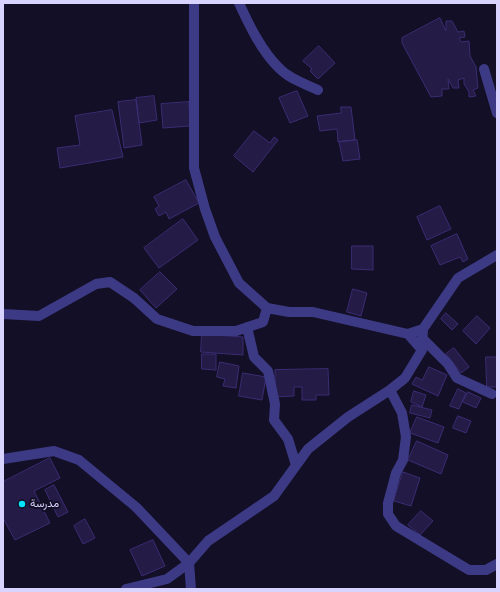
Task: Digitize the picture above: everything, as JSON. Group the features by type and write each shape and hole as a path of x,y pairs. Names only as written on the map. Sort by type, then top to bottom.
{"street":[{"path":"194,3 194,168 205,209 215,236 239,283 267,308 289,312 313,312 408,334 423,334"},
{"path":"239,3 253,34 279,69 294,79 318,90"},
{"path":"484,69 497,113"},
{"path":"126,589 167,579 189,563 208,541 274,496 308,449 348,417 390,390 405,378 422,350 423,334 458,278 497,255"},
{"path":"3,315 39,316 96,284 110,282 134,298 157,319 193,330 236,331 263,322 267,308"},
{"path":"247,327 254,357 268,371 275,404 274,420 288,439 296,465"},
{"path":"408,334 422,350"},
{"path":"423,334 448,364 457,378 492,394"},
{"path":"390,390 402,413 406,437 403,460 396,473 388,504 388,514 396,526 469,570 486,570 497,564"},
{"path":"3,459 54,451 79,460 136,507 189,563 191,589"}],"building":[{"path":"440,18 446,31 446,21 452,21 458,32 464,31 465,37 459,38 461,42 469,41 470,56 476,67 478,88 473,90 476,96 469,97 469,92 464,84 464,78 458,80 459,88 453,88 448,79 449,89 442,89 442,96 431,97 402,43 402,38"},
{"path":"319,46 335,63 318,79 310,71 312,69 303,61"},
{"path":"297,91 308,116 290,123 279,98"},
{"path":"154,96 157,120 139,123 136,98"},
{"path":"136,100 142,145 124,148 118,102"},
{"path":"189,102 190,126 163,128 161,104"},
{"path":"341,107 351,107 355,140 338,142 337,129 320,131 317,116 341,113"},
{"path":"112,110 123,157 60,168 57,148 80,145 75,116"},
{"path":"254,131 270,143 274,137 278,140 253,172 234,156"},
{"path":"357,140 360,159 343,161 339,142"},
{"path":"186,180 199,203 169,219 166,212 159,216 155,209 159,206 154,197"},
{"path":"440,206 451,229 427,240 417,217"},
{"path":"183,219 198,240 159,268 144,248"},
{"path":"457,234 468,259 463,262 460,257 440,265 431,246"},
{"path":"352,246 373,246 373,270 352,269"},
{"path":"160,272 177,289 156,308 140,290"},
{"path":"353,289 367,293 361,316 347,312"},
{"path":"446,313 458,324 452,330 441,319"},
{"path":"477,316 490,328 476,344 463,331"},
{"path":"202,334 243,337 243,355 201,352"},
{"path":"454,348 469,367 461,373 446,354"},
{"path":"202,354 216,354 216,370 202,369"},
{"path":"486,357 497,357 497,387 487,387"},
{"path":"220,362 239,366 236,388 223,386 225,379 217,377"},
{"path":"429,367 447,375 438,396 412,384 416,377 422,380"},
{"path":"328,369 329,395 316,395 316,400 302,400 302,387 294,387 294,396 275,397 275,370"},
{"path":"243,373 266,377 262,400 239,396"},
{"path":"458,389 466,393 459,409 450,406"},
{"path":"414,391 426,395 422,407 411,402"},
{"path":"468,392 481,398 476,408 463,402"},
{"path":"412,405 432,410 430,418 410,413"},
{"path":"458,416 471,421 466,433 453,428"},
{"path":"417,417 444,427 438,443 410,433"},
{"path":"417,441 448,455 441,474 408,460"},
{"name":"مدرسة","path":"50,458 60,478 34,491 50,523 15,540 3,518 3,482"},
{"path":"403,472 420,478 411,506 394,501"},
{"path":"54,485 68,512 58,517 45,490"},
{"path":"421,511 433,521 420,535 408,525"},
{"path":"85,519 95,538 83,544 74,526"},
{"path":"153,540 165,566 142,576 130,550"}],"place":[{"name":"مدرسة","path":"22,504"}]}
